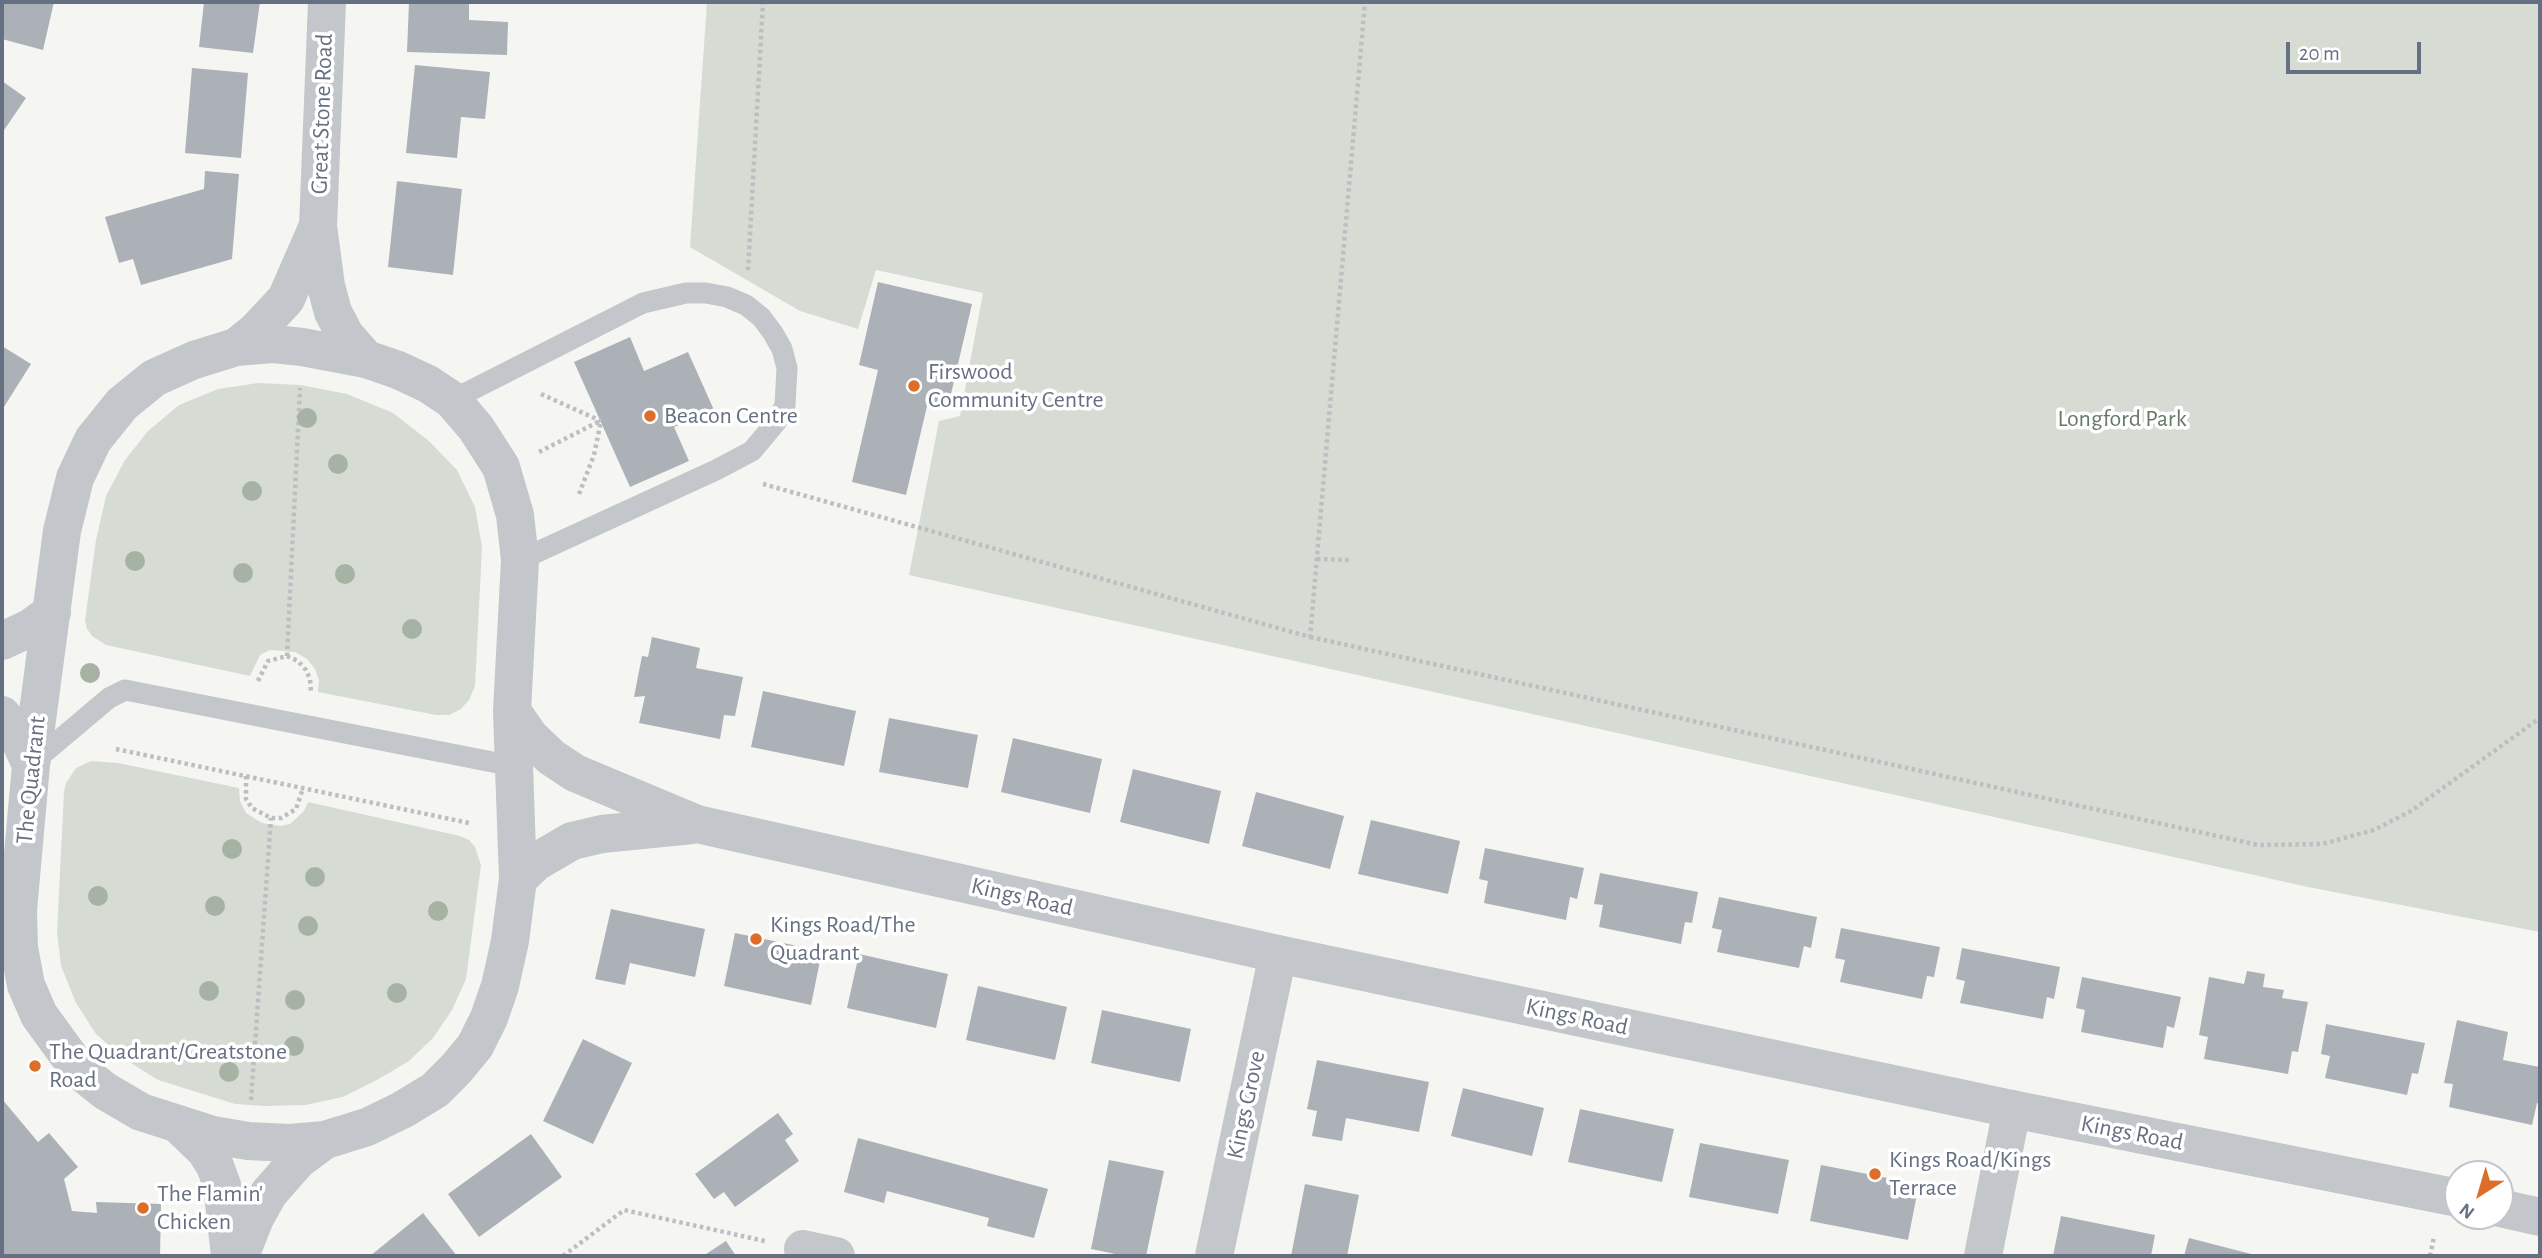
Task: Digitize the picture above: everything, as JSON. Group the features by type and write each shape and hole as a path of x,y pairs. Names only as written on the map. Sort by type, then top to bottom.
{"street":[{"name":"Great Stone Road","path":"327,2 318,226 326,286 333,312 345,335 366,359"},
{"name":"Great Stone Road","path":"236,347 256,331 286,299 318,226"},
{"name":"The Quadrant","path":"273,344 302,346 366,359 428,384 452,400 476,428 501,467 515,514 520,561 512,711 518,879 510,941 500,986 489,1018 475,1046 435,1090 367,1127 325,1140 289,1143 248,1141 213,1135 141,1112 105,1091 79,1070 39,1015 26,985 19,948 18,910 31,765 62,531 75,478 93,440 122,404 154,378 194,360 236,347 273,344"},
{"path":"2,641 30,628 52,612"},
{"name":"Kings Road","path":"512,711 530,737 551,757 575,773 697,824 1278,954 2012,1109 2444,1195"},
{"path":"2,715 16,732 31,765"},
{"name":"Kings Road","path":"518,879 536,862 572,841 602,834 697,824"},
{"name":"Kings Grove","path":"1214,1256 1278,954"},
{"path":"1983,1256 2012,1109"},
{"path":"179,1125 205,1150 215,1166 222,1185 230,1256"},
{"path":"240,1256 255,1218 269,1193 298,1160 325,1140"},
{"path":"2514,1211 2540,1217"}],"lane":[{"path":"452,400 643,303 686,293 727,297 746,306 761,317 782,349 787,368 785,405 777,421 752,451 520,561"},
{"path":"31,765 109,698 125,690 513,766"}],"path":[{"path":"746,306 763,2"},
{"path":"1310,638 1365,2"},
{"path":"287,656 302,346"},
{"path":"497,377 519,384 601,421"},
{"path":"537,453 601,421"},
{"path":"576,502 594,455 601,421"},
{"path":"716,470 1310,638 2258,845 2322,844 2374,830 2411,811 2540,718"},
{"path":"1317,559 1349,560"},
{"path":"257,685 262,669 268,662 287,656 298,661 306,670 310,680 310,696"},
{"path":"116,749 469,823"},
{"path":"246,776 246,799 252,808 271,818 281,818 296,809 303,788"},
{"path":"248,1141 271,818"},
{"path":"563,1256 624,1210 820,1253"}],"green space":[{"name":"Longford Park","path":"707,2 2540,2 2540,932 2308,887 909,575 939,421 960,416 983,293 876,270 858,329 800,311 690,247"},
{"path":"258,383 301,385 347,394 393,413 429,441 457,470 475,507 482,547 475,686 469,700 461,709 449,715 436,715 318,692 319,680 315,669 307,659 295,652 270,650 260,655 250,676 106,645 92,636 87,629 85,620 96,540 106,496 125,460 148,431 179,405 218,389"},
{"path":"91,761 118,763 239,788 240,801 246,813 262,823 281,826 290,824 304,811 308,802 469,840 475,847 481,865 466,979 452,1010 433,1038 409,1061 377,1080 343,1097 305,1105 235,1104 158,1080 126,1060 96,1034 76,1003 61,966 57,932 64,792 66,783 76,768"}],"building":[{"path":"2,2 54,2 43,50 2,39"},
{"path":"204,2 260,2 253,53 199,47"},
{"path":"409,2 469,2 469,20 508,22 507,55 407,52"},
{"path":"415,65 490,72 485,119 461,117 457,158 406,153"},
{"path":"192,68 248,73 241,158 185,153"},
{"path":"2,81 26,98 2,133"},
{"path":"205,171 239,174 232,259 141,285 133,259 119,263 105,217 204,189"},
{"path":"397,181 462,189 453,275 388,267"},
{"name":"Firswood Community Centre","path":"878,282 972,304 948,407 928,402 906,495 852,482 878,370 859,365"},
{"name":"Beacon Centre","path":"630,337 644,371 688,352 714,410 674,427 689,461 630,487 574,362"},
{"path":"2,346 31,364 2,410"},
{"path":"652,637 700,648 696,668 743,677 735,716 724,715 720,739 639,723 645,696 634,697 642,656 648,657"},
{"path":"763,691 856,711 844,766 751,747"},
{"path":"889,718 978,735 968,788 879,772"},
{"path":"1013,738 1102,759 1090,813 1001,792"},
{"path":"1133,769 1221,791 1209,844 1120,822"},
{"path":"1256,792 1344,816 1330,869 1242,846"},
{"path":"1371,820 1460,841 1448,894 1358,874"},
{"path":"1485,848 1584,868 1577,899 1570,897 1566,920 1484,903 1488,881 1479,879"},
{"path":"1600,873 1698,892 1692,923 1685,922 1681,944 1599,927 1603,905 1594,904"},
{"path":"1719,897 1817,917 1811,948 1804,946 1799,968 1717,952 1722,930 1712,928"},
{"path":"611,909 705,929 695,977 630,963 625,985 595,979"},
{"path":"1841,928 1940,947 1934,977 1927,976 1922,999 1840,982 1845,960 1835,958"},
{"path":"735,933 822,951 811,1005 724,986"},
{"path":"1962,948 2060,967 2054,999 2047,997 2043,1019 1960,1003 1965,981 1956,979"},
{"path":"859,954 948,974 936,1028 847,1008"},
{"path":"2247,971 2265,974 2263,987 2284,990 2282,998 2308,1002 2298,1052 2292,1051 2288,1074 2204,1059 2208,1037 2199,1035 2209,977 2244,984"},
{"path":"2082,977 2181,997 2174,1028 2167,1026 2163,1048 2081,1032 2085,1010 2076,1008"},
{"path":"978,986 1067,1007 1055,1060 966,1040"},
{"path":"1102,1010 1191,1029 1180,1082 1091,1063"},
{"path":"2457,1020 2508,1032 2503,1060 2540,1067 2540,1104 2537,1103 2532,1125 2449,1107 2453,1084 2444,1083"},
{"path":"2326,1024 2425,1043 2418,1074 2412,1073 2407,1095 2325,1078 2330,1056 2321,1054"},
{"path":"583,1039 632,1063 593,1144 543,1121"},
{"path":"1317,1060 1429,1082 1419,1132 1346,1118 1342,1141 1312,1136 1317,1111 1307,1109"},
{"path":"1463,1088 1544,1108 1532,1156 1451,1136"},
{"path":"2,1099 38,1142 49,1133 78,1167 64,1179 72,1211 97,1213 96,1202 161,1204 160,1256 2,1256"},
{"path":"1580,1109 1674,1129 1662,1182 1568,1162"},
{"path":"778,1113 793,1134 785,1140 799,1161 735,1207 724,1192 714,1199 695,1174"},
{"path":"531,1134 562,1177 479,1237 448,1194"},
{"path":"858,1138 1048,1189 1034,1238 987,1226 989,1218 887,1191 884,1203 844,1192"},
{"path":"1700,1143 1789,1160 1778,1214 1689,1197"},
{"path":"1109,1160 1164,1171 1146,1256 1125,1256 1091,1249"},
{"path":"1821,1165 1919,1184 1908,1240 1810,1221"},
{"path":"1305,1184 1359,1195 1347,1256 1291,1256"},
{"path":"423,1213 457,1256 370,1256"},
{"path":"2061,1216 2155,1235 2151,1256 2053,1256"},
{"path":"2189,1238 2255,1255 2255,1256 2184,1256"},
{"path":"726,1241 736,1256 703,1256"}],"place":[{"name":"Firswood Community Centre","path":"914,386"},
{"name":"Beacon Centre","path":"650,416"},
{"name":"Kings Road/The Quadrant","path":"756,939"},
{"name":"The Quadrant/Greatstone Road","path":"35,1066"},
{"name":"Kings Road/Kings Terrace","path":"1875,1174"},
{"name":"The Flamin' Chicken","path":"143,1208"}]}
